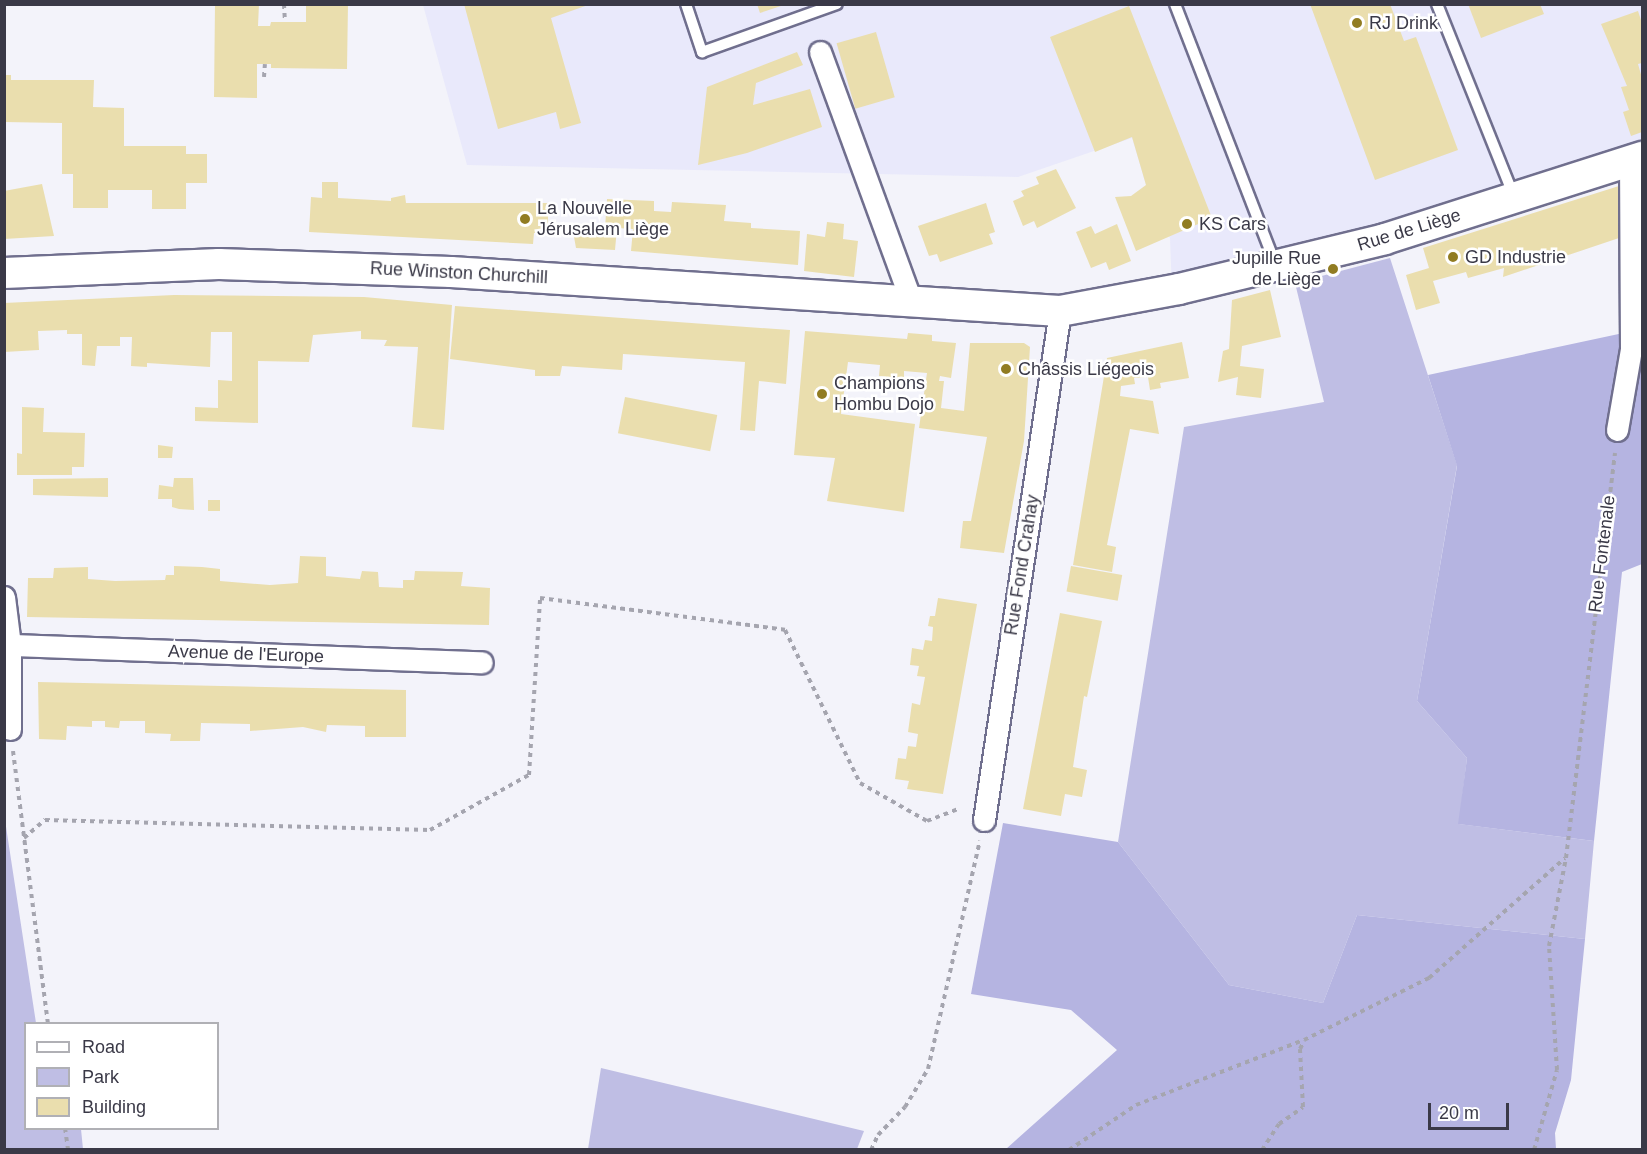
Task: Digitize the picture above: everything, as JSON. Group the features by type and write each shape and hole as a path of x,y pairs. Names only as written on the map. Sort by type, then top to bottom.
{"main road":[{"name":"Rue de Liège","path":"1172,291 1385,239 1636,159"},
{"name":"Rue Winston Churchill","path":"4,273 219,264 427,271 912,304 1060,311 1172,291"}],"street":[{"path":"820,52 912,304"},
{"path":"1617,430 1631,349 1636,159"},
{"name":"Rue Fond Crahay","path":"984,820 1060,311"},
{"path":"4,597 10,645 10,729"},
{"name":"Avenue de l'Europe","path":"10,645 482,662"}],"lane":[{"path":"686,4 702,52 837,4"},
{"path":"1175,4 1276,267"},
{"path":"1437,4 1514,197"}],"path":[{"path":"284,4 285,22"},
{"path":"264,77 265,64"},
{"name":"Rue Fontenale","path":"1534,1149 1557,1070 1549,946 1566,858 1617,430"},
{"path":"24,838 45,820 430,830 529,775 540,598 785,630 860,783 927,821 958,809"},
{"path":"10,729 48,1022"},
{"path":"871,1149 878,1135 905,1107 928,1069 984,820"},
{"path":"1069,1149 1136,1105 1304,1040 1429,978 1566,858"},
{"path":"1262,1149 1280,1124 1303,1107 1300,1049 1304,1040"},
{"path":"65,1130 68,1149"}],"shaded area":[{"path":"423,5 1642,5 1642,155 1172,291 1170,238 1146,185 1132,138 1018,177 467,165"},
{"path":"1642,329 1642,564 1622,572 1594,841 1458,824 1467,758 1417,701 1457,466 1428,375"},
{"path":"1003,823 1118,842 1229,985 1323,1003 1357,915 1585,939 1571,1080 1555,1133 1556,1149 1006,1149 1117,1050 1071,1010 971,994"}],"green space":[{"path":"1390,258 1457,465 1417,701 1467,758 1459,824 1594,841 1585,939 1357,915 1323,1003 1229,985 1118,842 1184,427 1324,402 1295,283"},
{"path":"5,820 36,1022 24,1022 24,1130 81,1130 83,1149 5,1149"},
{"path":"601,1068 864,1131 857,1149 588,1149"}],"building":[{"path":"215,4 259,4 258,26 270,26 271,22 306,22 306,4 348,4 347,69 271,68 271,64 257,64 257,98 214,97"},
{"path":"464,4 591,4 551,18 581,123 560,129 556,112 498,129"},
{"path":"757,4 784,4 784,5 760,13"},
{"path":"1310,4 1390,4 1404,41 1416,37 1458,150 1375,180"},
{"path":"1468,4 1540,4 1544,14 1481,38"},
{"path":"1129,6 1212,218 1136,251 1115,197 1131,196 1146,185 1132,137 1095,152 1050,37"},
{"path":"1638,11 1642,23 1642,63 1638,64 1642,78 1642,132 1631,136 1623,112 1629,110 1621,87 1627,86 1601,24"},
{"path":"876,32 895,97 855,109 837,43"},
{"path":"797,52 803,65 756,83 753,105 810,89 822,127 747,153 698,165 707,87"},
{"path":"4,75 11,75 11,80 94,80 93,107 124,108 124,146 186,146 186,154 207,154 207,183 186,183 186,209 152,209 152,190 108,190 108,208 73,208 73,174 62,174 62,123 4,122"},
{"path":"1056,169 1076,208 1037,228 1034,221 1023,226 1013,201 1024,196 1021,191 1039,184 1036,177"},
{"path":"322,182 338,182 338,198 391,201 391,198 405,195 406,203 549,203 547,233 534,233 533,244 309,232 311,197 322,198"},
{"path":"42,184 54,236 4,239 4,191"},
{"path":"1619,186 1619,238 1503,277 1504,268 1468,278 1466,272 1433,281 1440,303 1416,310 1406,275 1429,268 1423,248"},
{"path":"607,199 654,201 654,211 671,212 672,202 726,205 724,221 751,223 751,228 800,231 798,265 631,251 633,229 617,228 615,250 576,248 572,226 605,228"},
{"path":"986,203 995,232 989,234 993,244 940,262 937,254 929,256 918,226"},
{"path":"827,222 844,224 843,239 858,241 854,277 804,271 807,234 825,237"},
{"path":"1117,224 1131,261 1109,270 1106,262 1091,268 1076,232 1091,226 1095,234"},
{"path":"1270,290 1281,337 1242,346 1240,366 1264,369 1261,398 1236,395 1238,377 1218,382 1223,351 1229,349 1232,300"},
{"path":"174,295 364,297 452,305 444,430 412,427 418,347 384,346 387,340 361,339 361,331 313,335 309,362 258,361 258,423 195,421 195,407 218,408 218,380 232,381 232,332 211,332 210,367 147,363 147,367 131,366 132,337 120,337 120,346 97,346 95,366 82,365 82,334 67,334 67,330 38,331 39,350 4,352 4,303"},
{"path":"455,306 790,330 786,384 759,381 755,431 740,430 745,362 623,354 622,370 562,366 560,376 535,376 535,370 450,359"},
{"path":"805,331 907,339 908,333 932,335 932,341 956,343 951,378 940,376 939,381 944,381 941,408 964,411 970,343 1024,343 1030,347 1024,441 1004,553 960,548 963,521 971,521 987,437 919,428 927,373 904,371 904,379 879,376 880,365 848,362 841,414 915,424 904,512 827,501 835,458 794,455"},
{"path":"1182,342 1189,378 1160,383 1161,388 1150,390 1148,377 1134,378 1135,384 1121,386 1120,396 1153,401 1159,434 1130,429 1107,545 1116,547 1112,572 1073,565 1107,358"},
{"path":"625,397 717,415 710,451 618,433"},
{"path":"22,407 44,408 43,432 85,433 84,467 72,467 72,475 17,475 17,453 22,454"},
{"path":"158,445 173,447 172,458 158,458"},
{"path":"108,478 108,497 33,495 33,479"},
{"path":"174,478 193,478 194,510 172,507 172,499 158,499 159,485 173,487"},
{"path":"208,500 220,500 220,511 208,511"},
{"path":"300,556 326,557 326,576 360,579 362,571 378,572 379,587 403,588 403,580 414,580 415,571 463,572 461,586 490,588 489,625 27,617 28,578 53,578 54,568 88,567 88,579 115,581 165,580 166,575 174,575 174,566 202,567 220,569 220,581 270,585 298,583"},
{"path":"1071,566 1122,575 1118,601 1066,592"},
{"path":"938,598 977,604 943,794 907,789 909,781 895,779 898,758 906,759 908,746 916,747 918,734 908,732 912,703 920,705 925,677 917,676 919,666 910,665 912,648 923,650 925,640 932,641 933,627 928,626 930,616 935,616"},
{"path":"1060,613 1102,621 1087,697 1084,696 1073,767 1087,770 1082,797 1065,794 1061,816 1023,809"},
{"path":"38,682 406,690 406,737 365,737 365,726 327,725 326,732 303,727 250,731 250,724 201,723 200,741 170,741 171,734 145,733 145,721 120,721 119,728 105,727 105,721 92,721 92,727 67,726 66,740 39,739"}],"place":[{"name":"RJ Drink","path":"1357,23"},
{"name":"La Nouvelle Jérusalem Liège","path":"525,219"},
{"name":"KS Cars","path":"1187,224"},
{"name":"GD Industrie","path":"1453,257"},
{"name":"Jupille Rue de Liège","path":"1333,269"},
{"name":"Châssis Liégeois","path":"1006,369"},
{"name":"Champions Hombu Dojo","path":"822,394"}]}
